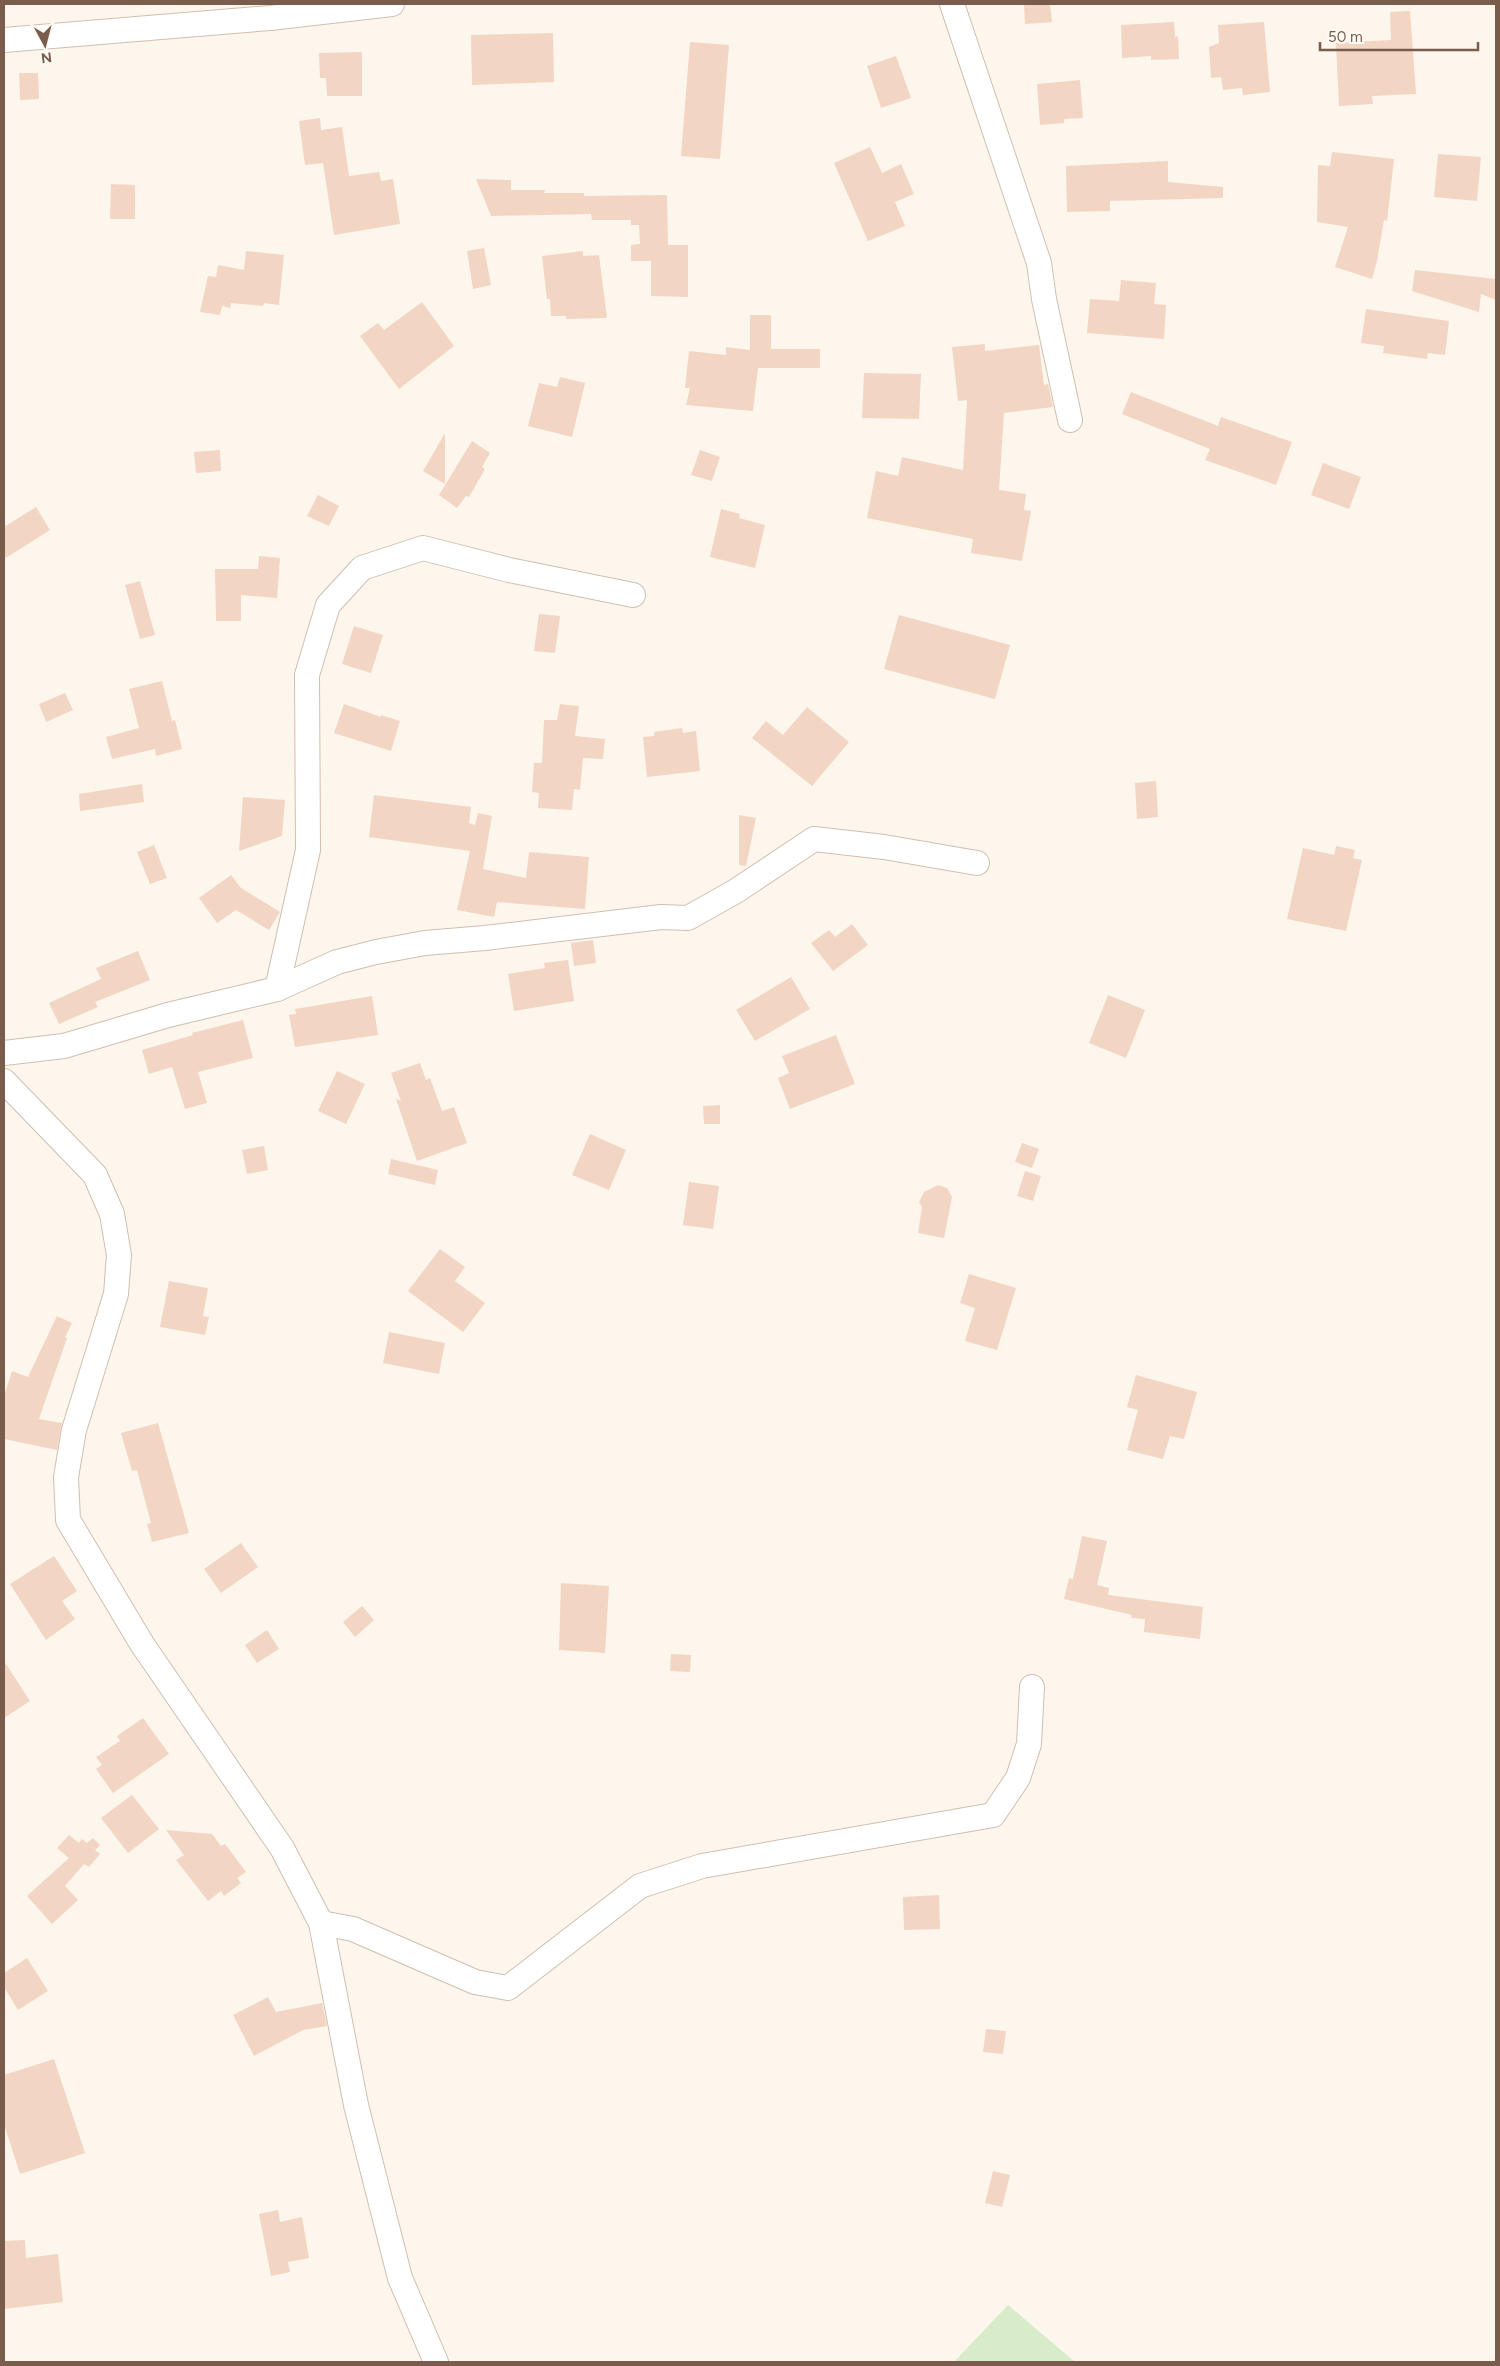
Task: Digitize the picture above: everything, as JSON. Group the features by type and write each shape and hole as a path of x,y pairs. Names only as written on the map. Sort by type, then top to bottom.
{"street":[{"path":"4,40 270,18 392,4"},
{"path":"952,4 1039,263 1044,299 1070,420"},
{"path":"276,989 308,850 307,675 328,605 362,568 423,548 509,570 633,595"},
{"path":"4,1053 64,1046 168,1014 276,989 337,962 376,952 415,945 661,917 688,918 736,891 814,839 884,847 977,863"},
{"path":"4,1081 95,1175 112,1214 118,1255 116,1294 74,1430 66,1476 68,1520 142,1644 282,1848 321,1923 356,2105 400,2278 436,2362"},
{"path":"321,1923 353,1929 475,1982 508,1988 640,1886 702,1866 993,1815 1018,1778 1028,1744 1032,1687"}],"green space":[{"path":"1008,2305 1075,2362 954,2362"}],"building":[{"path":"1024,4 1050,4 1052,22 1025,24"},
{"path":"1410,11 1416,94 1372,96 1373,104 1339,106 1336,43 1391,40 1390,12"},
{"path":"1174,22 1175,37 1178,36 1179,59 1151,60 1151,56 1122,58 1121,25"},
{"path":"1264,22 1270,92 1243,95 1242,88 1223,90 1221,77 1211,78 1209,47 1219,43 1218,25"},
{"path":"553,33 554,82 472,85 471,35"},
{"path":"690,42 729,45 720,159 681,156"},
{"path":"362,52 362,96 327,96 326,78 320,78 319,53"},
{"path":"896,56 911,98 881,108 867,66"},
{"path":"19,73 38,73 39,99 20,100"},
{"path":"1080,80 1083,118 1064,119 1064,123 1040,125 1037,84"},
{"path":"320,118 321,130 342,127 349,176 379,172 381,181 393,179 400,224 334,235 323,163 305,165 299,121"},
{"path":"870,147 882,173 901,164 914,194 895,202 905,226 868,241 834,163"},
{"path":"1332,152 1394,159 1387,221 1384,220 1372,279 1335,267 1348,227 1317,222 1318,165 1330,166"},
{"path":"1438,154 1481,157 1477,201 1434,197"},
{"path":"1168,161 1168,182 1223,187 1223,198 1110,201 1110,211 1067,212 1066,166"},
{"path":"476,179 511,180 511,190 545,190 544,193 584,193 584,196 667,195 668,245 688,245 688,297 651,296 651,261 631,261 631,245 640,244 639,225 631,225 631,220 592,220 591,214 491,216"},
{"path":"111,184 135,185 135,219 110,219"},
{"path":"484,248 491,285 473,289 467,251"},
{"path":"246,251 284,255 279,305 264,303 263,306 231,303 230,308 222,306 220,315 200,312 208,276 216,277 218,265 244,270"},
{"path":"583,251 583,256 599,255 607,318 566,319 566,316 551,316 550,299 547,299 542,256"},
{"path":"1415,270 1496,279 1496,300 1481,294 1479,312 1412,291"},
{"path":"1121,280 1156,283 1154,304 1166,305 1164,339 1087,333 1090,299 1119,301"},
{"path":"422,302 454,346 399,389 360,336 378,323 384,330"},
{"path":"1366,309 1449,321 1445,355 1428,353 1427,359 1383,353 1384,346 1361,343"},
{"path":"750,315 771,315 771,349 820,349 820,368 758,368 753,411 686,405 690,388 685,388 689,351 726,355 726,347 750,350"},
{"path":"985,344 985,351 1039,345 1044,385 1048,384 1053,407 1004,413 999,490 1026,494 1024,510 1031,511 1022,561 971,553 973,539 867,518 876,471 898,476 902,457 963,470 967,400 958,401 952,347"},
{"path":"864,373 921,374 919,419 862,418"},
{"path":"560,377 585,383 572,437 528,426 539,383 557,387"},
{"path":"1131,392 1218,426 1221,417 1292,442 1276,485 1205,460 1210,449 1122,414"},
{"path":"445,433 445,484 423,471"},
{"path":"472,441 490,453 482,467 485,469 469,497 466,496 457,508 439,495"},
{"path":"220,450 221,471 196,473 194,452"},
{"path":"700,450 720,457 712,481 691,475"},
{"path":"1323,463 1361,477 1349,509 1311,495"},
{"path":"318,495 339,506 329,526 307,516"},
{"path":"36,507 50,530 4,559 4,527"},
{"path":"721,509 740,514 739,518 765,525 755,568 710,557"},
{"path":"259,556 280,558 277,598 241,595 241,621 216,621 215,569 258,569"},
{"path":"140,581 155,635 140,639 125,585"},
{"path":"539,614 560,616 555,653 534,651"},
{"path":"899,615 1010,645 995,699 884,669"},
{"path":"354,626 383,635 371,673 342,664"},
{"path":"162,681 172,721 175,720 182,749 156,756 155,749 112,759 106,737 139,728 129,689"},
{"path":"65,693 73,710 46,722 39,704"},
{"path":"344,704 381,717 381,715 400,721 391,751 334,733"},
{"path":"560,704 579,706 575,736 605,739 603,759 583,758 580,790 574,789 572,810 538,808 539,793 532,792 534,763 542,763 544,720 557,720"},
{"path":"807,707 849,742 812,786 752,738 766,721 783,735"},
{"path":"682,728 683,733 696,731 700,771 647,777 643,737 654,736 654,732"},
{"path":"1156,781 1158,817 1137,819 1135,783"},
{"path":"142,784 144,802 80,811 79,794"},
{"path":"374,795 471,807 469,823 475,825 478,813 492,816 483,869 526,878 529,852 589,857 585,909 497,902 494,917 457,910 470,851 369,837"},
{"path":"243,797 285,800 282,836 239,851"},
{"path":"739,815 756,818 746,866 739,865"},
{"path":"154,845 167,878 150,884 137,852"},
{"path":"1336,846 1355,850 1353,858 1362,860 1346,931 1287,919 1303,848 1334,855"},
{"path":"231,875 241,888 280,912 269,930 236,910 217,923 199,898"},
{"path":"852,924 868,945 833,971 811,943 829,930 835,937"},
{"path":"593,940 596,963 574,966 571,943"},
{"path":"138,951 150,980 95,1002 98,1007 59,1024 49,1003 101,979 96,968"},
{"path":"568,960 574,1001 514,1011 508,974 545,968 544,963"},
{"path":"791,977 810,1009 755,1041 736,1010"},
{"path":"1108,995 1145,1010 1126,1058 1089,1043"},
{"path":"372,996 378,1035 295,1047 289,1015 296,1014 295,1009"},
{"path":"243,1020 253,1058 198,1072 207,1103 185,1109 172,1067 149,1074 142,1050 193,1035 192,1033"},
{"path":"836,1035 855,1084 790,1109 778,1078 789,1073 782,1056"},
{"path":"420,1063 426,1080 430,1078 442,1111 454,1107 467,1143 417,1161 396,1099 401,1101 391,1073"},
{"path":"337,1071 365,1084 346,1124 318,1111"},
{"path":"720,1105 720,1124 704,1124 703,1106"},
{"path":"590,1134 626,1150 609,1190 572,1175"},
{"path":"1022,1143 1039,1149 1032,1168 1015,1162"},
{"path":"264,1146 268,1170 247,1174 242,1150"},
{"path":"391,1159 438,1170 435,1185 388,1174"},
{"path":"1025,1171 1041,1176 1033,1201 1017,1196"},
{"path":"689,1182 719,1186 713,1229 683,1225"},
{"path":"938,1185 947,1188 952,1197 944,1238 918,1233 922,1207 919,1202 924,1192"},
{"path":"440,1249 465,1267 455,1281 485,1303 463,1332 408,1291"},
{"path":"969,1274 1016,1288 997,1350 965,1341 975,1308 960,1303"},
{"path":"169,1281 208,1288 203,1316 209,1317 205,1335 160,1327"},
{"path":"57,1316 72,1323 65,1337 67,1338 39,1419 62,1423 57,1450 4,1439 4,1396 12,1371 28,1377"},
{"path":"389,1332 445,1343 439,1374 383,1363"},
{"path":"1136,1375 1197,1392 1184,1439 1170,1436 1163,1459 1127,1450 1138,1410 1127,1407"},
{"path":"158,1423 189,1533 152,1542 147,1524 151,1523 137,1470 132,1471 121,1433"},
{"path":"1082,1536 1107,1541 1097,1585 1109,1588 1108,1595 1203,1607 1200,1639 1144,1632 1145,1619 1131,1618 1132,1615 1064,1599 1069,1578 1073,1579"},
{"path":"241,1543 258,1567 221,1593 204,1569"},
{"path":"54,1556 77,1591 62,1601 75,1619 46,1640 10,1584"},
{"path":"561,1583 609,1586 605,1653 559,1650"},
{"path":"362,1606 374,1620 355,1637 343,1622"},
{"path":"267,1630 279,1649 257,1663 245,1645"},
{"path":"671,1654 691,1655 690,1672 670,1671"},
{"path":"4,1661 30,1701 4,1718"},
{"path":"143,1718 169,1754 113,1793 96,1769 102,1765 96,1757 120,1741 117,1736"},
{"path":"132,1795 159,1829 128,1853 101,1818"},
{"path":"166,1830 212,1834 221,1846 225,1844 246,1872 237,1878 241,1883 224,1896 221,1891 208,1901 176,1860 184,1855"},
{"path":"69,1835 79,1843 82,1839 87,1843 93,1838 100,1845 95,1850 100,1854 89,1867 84,1864 65,1886 78,1900 52,1924 27,1896 69,1858 57,1848"},
{"path":"939,1895 940,1929 904,1930 903,1897"},
{"path":"27,1958 48,1991 18,2010 4,1987 4,1973"},
{"path":"268,1997 276,2012 322,2003 327,2026 303,2030 254,2056 233,2015"},
{"path":"986,2029 1006,2031 1003,2054 983,2052"},
{"path":"54,2059 85,2153 20,2174 4,2124 4,2075"},
{"path":"993,2171 1010,2175 1002,2207 985,2203"},
{"path":"278,2210 280,2222 302,2217 309,2258 288,2262 290,2272 271,2276 259,2214"},
{"path":"25,2240 26,2258 58,2254 63,2302 4,2309 4,2241"}]}
